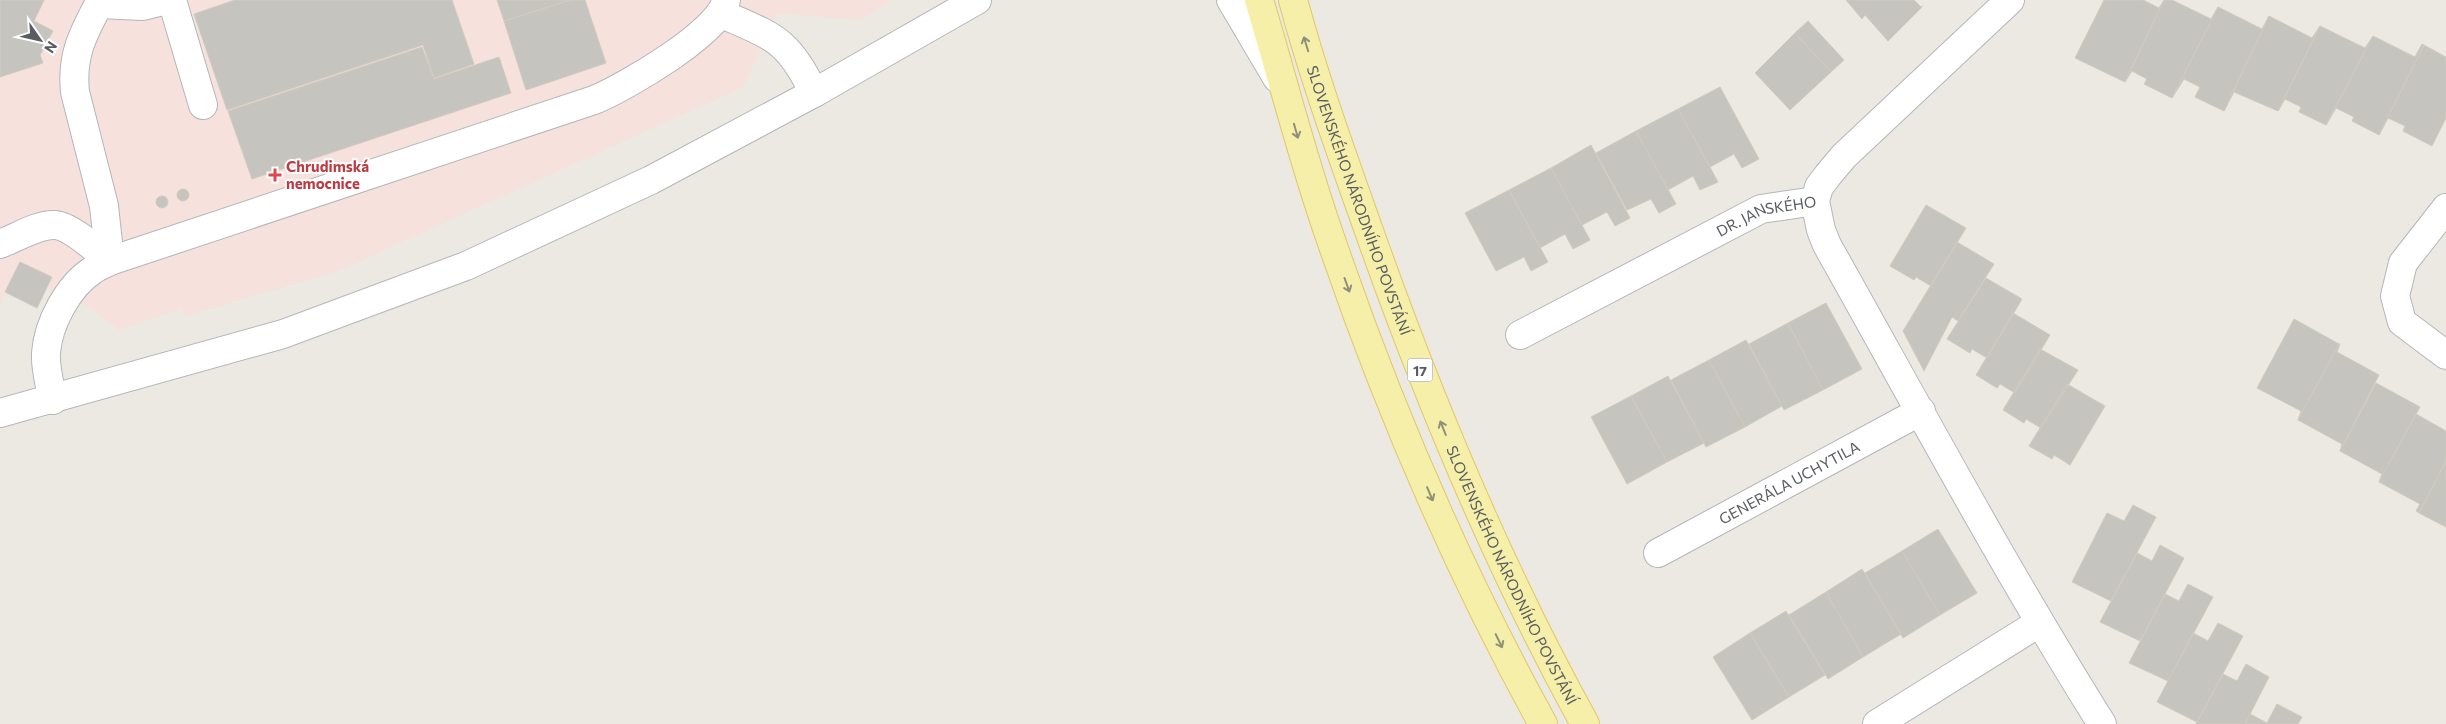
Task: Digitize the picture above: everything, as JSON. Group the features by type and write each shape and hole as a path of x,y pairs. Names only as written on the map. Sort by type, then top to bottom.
{"main road":[{"path":"1258,0 1331,240 1390,401 1437,512 1476,594 1543,724"},
{"name":"SLOVENSKÉHO NÁRODNÍHO POVSTÁNÍ","path":"1293,0 1326,110 1415,359 1453,451 1501,558 1586,724"}],"street":[{"path":"110,261 104,206 75,92 73,74 80,43 100,2 143,6 167,0"},
{"path":"172,0 203,105"},
{"path":"1231,0 1284,89"},
{"name":"DR. JANSKÉHO","path":"1520,335 1761,209 1815,201 1820,187 1844,156 2010,0"},
{"path":"0,413 53,400 283,334 466,266 651,180 814,93 970,2"},
{"path":"53,400 47,362 50,334 60,309 74,287 92,270 110,261 594,100 635,81 708,28 724,7 778,40 802,69 814,93"},
{"path":"1815,201 1821,230 1827,245 2039,623 2102,724"},
{"path":"2446,208 2403,263 2395,296 2402,322 2446,355"},
{"path":"0,244 39,228 56,225 70,231 110,261"},
{"name":"GENERÁLA UCHYTILA","path":"1658,553 1920,411"},
{"path":"1877,724 2039,623"}],"shaded area":[{"name":"Chrudimská nemocnice","path":"0,0 891,0 861,20 778,13 743,87 338,271 185,316 182,308 119,330 92,309 47,288 52,277 20,262 0,304"}],"building":[{"path":"0,0 44,0 34,21 53,31 40,55 43,63 0,77"},
{"path":"235,0 452,0 474,64 434,78 423,45 227,110 194,14"},
{"path":"497,0 571,0 504,21"},
{"path":"571,0 585,0 606,63 526,90 504,21"},
{"path":"1846,0 1914,0 1921,7 1923,6 1888,41 1865,15 1862,19"},
{"path":"2104,0 2143,0 2159,8 2164,0 2125,82 2075,58"},
{"path":"2164,0 2172,0 2211,19 2218,7 2172,98 2144,84 2147,79 2132,71 2125,82"},
{"path":"2218,7 2262,29 2269,16 2224,111 2195,97 2200,87 2184,79 2172,98"},
{"path":"2269,16 2312,38 2320,26 2278,111 2234,92 2224,111"},
{"path":"1808,21 1844,60 1831,72 1795,33"},
{"path":"2320,26 2365,48 2373,36 2326,125 2299,112 2301,107 2285,99 2278,111"},
{"path":"1795,33 1831,72 1790,110 1755,73"},
{"path":"2373,36 2415,57 2422,44 2424,45 2379,135 2352,121 2354,117 2336,108 2326,125"},
{"path":"2424,45 2446,57 2446,118 2432,146 2403,131 2405,126 2388,118 2379,135"},
{"path":"422,47 434,79 499,57 511,93 252,179 228,111"},
{"path":"1720,87 1759,159 1742,168 1734,154 1710,167 1678,109"},
{"path":"1678,109 1718,182 1700,190 1693,176 1668,190 1636,131"},
{"path":"1636,131 1676,204 1659,213 1651,199 1627,210 1596,153"},
{"path":"1591,145 1630,218 1615,226 1607,212 1582,225 1551,168"},
{"path":"1551,168 1590,240 1573,249 1565,234 1540,248 1509,190"},
{"path":"181,189 185,189 189,195 185,201 181,201 177,197 177,193"},
{"path":"1509,190 1548,262 1531,271 1524,257 1496,271 1465,213"},
{"path":"160,196 164,196 168,202 164,208 160,208 156,204 156,200"},
{"path":"1926,205 1966,228 1931,286 1916,277 1914,280 1890,266"},
{"path":"1957,242 1994,264 1958,321 1952,317 1924,371 1903,331"},
{"path":"20,262 52,277 37,308 5,292"},
{"path":"1986,278 2022,299 1987,358 1972,349 1970,353 1947,339"},
{"path":"1826,303 1862,369 1823,390 1788,323"},
{"path":"2013,313 2050,335 2015,393 2000,384 1997,388 1976,375"},
{"path":"2294,319 2339,344 2298,420 2301,411 2257,388"},
{"path":"1788,323 1823,390 1784,410 1749,344"},
{"path":"1746,340 1782,406 1745,427 1709,360"},
{"path":"2339,344 2337,352 2379,375 2340,451 2342,444 2298,420"},
{"path":"2040,349 2078,370 2041,428 2026,419 2024,423 2003,410"},
{"path":"1709,360 1745,427 1706,447 1671,380"},
{"path":"1668,376 1704,443 1667,462 1631,396"},
{"path":"2376,383 2420,407 2379,482 2382,474 2340,451"},
{"path":"2067,384 2105,406 2070,465 2054,455 2052,459 2029,446"},
{"path":"1631,396 1667,462 1627,484 1591,417"},
{"path":"2416,414 2446,431 2446,461 2419,513 2416,511 2420,504 2379,482"},
{"path":"2446,461 2446,527 2419,513"},
{"path":"2133,505 2156,517 2111,601 2072,582 2107,513 2124,521"},
{"path":"1938,529 1977,593 1940,615 1902,551"},
{"path":"2160,545 2184,558 2140,641 2100,622 2137,553 2152,561"},
{"path":"1902,551 1940,615 1903,638 1865,573"},
{"path":"1862,569 1901,634 1863,657 1826,592"},
{"path":"2188,584 2213,597 2168,681 2129,663 2165,594 2179,601"},
{"path":"1826,592 1863,657 1828,679 1789,615"},
{"path":"1786,611 1825,675 1789,697 1750,633"},
{"path":"2218,623 2243,636 2197,722 2157,702 2193,633 2208,641"},
{"path":"1750,633 1789,697 1752,720 1713,657"},
{"path":"2246,664 2269,677 2245,724 2196,724 2223,674 2237,681"},
{"path":"2277,704 2302,717 2298,724 2245,724 2250,714 2267,723"}],"place":[{"name":"Chrudimská nemocnice","path":"275,175"}]}
